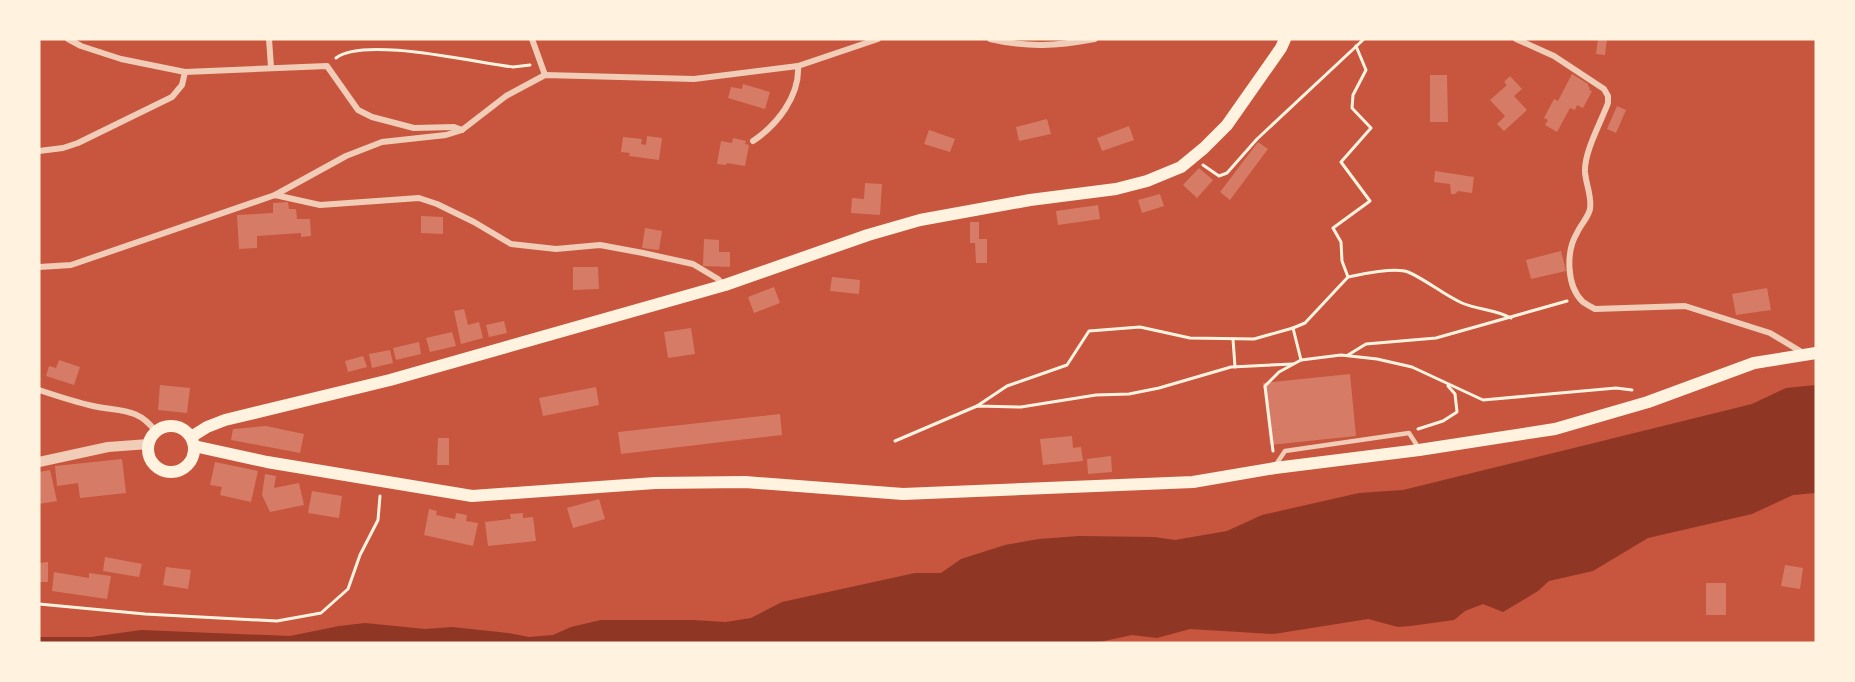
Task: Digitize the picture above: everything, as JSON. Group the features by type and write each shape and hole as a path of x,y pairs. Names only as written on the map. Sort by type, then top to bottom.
{"main road":[{"path":"1286,39 1227,125 1181,167 1147,181 1116,189 1030,200 920,220 868,235 725,285 390,380 225,420 207,427 193,442 192,461 174,472 166,472 154,465 150,458 149,444 156,432 161,428 175,426 181,428 193,442 267,462 472,496 655,483 745,482 903,494 1193,482 1275,468 1419,450 1556,429 1648,402 1754,363 1811,353"}],"street":[{"path":"68,39 81,46 121,59 185,72 327,66 358,110 372,117 414,128 462,130"},
{"path":"269,39 271,67"},
{"path":"532,39 545,75"},
{"path":"39,267 71,265 275,195 346,156 382,142 446,135 462,130 506,96 545,75 694,79 798,66 878,39"},
{"path":"990,39 1017,45 1063,45 1095,39"},
{"path":"1516,39 1554,56 1604,89 1608,96 1608,103 1586,159 1585,173 1591,200 1588,215 1576,233 1570,249 1569,263 1573,285 1582,301 1595,309 1685,306 1770,333 1811,353"},
{"path":"753,141 767,131 790,102 799,78 798,66"},
{"path":"39,151 63,148 78,143 162,103 178,91 185,72"},
{"path":"275,195 320,205 419,198 474,222 511,244 556,249 600,244 693,264 725,285"},
{"path":"39,390 94,407 114,408 133,413 149,423 156,432"},
{"path":"39,462 108,447 149,444"}],"lane":[{"path":"1275,468 1285,452 1409,433 1419,450"}],"path":[{"path":"1193,157 1219,176 1227,173 1257,139 1364,39"},
{"path":"1348,277 1342,261 1341,242 1333,228 1370,201 1341,162 1371,129 1352,108 1353,95 1366,70 1356,46"},
{"path":"327,66 340,56 364,50 388,48 513,67 541,64"},
{"path":"895,441 977,406 1007,386 1067,365 1089,331 1140,327 1190,338 1254,339 1305,323 1348,277 1376,272 1407,271 1461,302 1481,310 1499,311 1512,318"},
{"path":"1347,356 1366,344 1436,338 1580,297"},
{"path":"1293,328 1301,360"},
{"path":"1233,339 1235,367"},
{"path":"1275,468 1265,386 1279,372 1301,360 1347,356 1377,359 1412,367 1483,399 1616,388 1633,390 1648,402"},
{"path":"977,406 1021,407 1096,395 1129,394 1235,367 1293,364"},
{"path":"1429,424 1443,421 1457,412 1455,394 1447,384"},
{"path":"39,604 145,614 277,621 321,613 348,589 360,555 378,520 381,482"}],"shaded area":[{"path":"1816,385 1816,493 1793,495 1752,514 1648,538 1593,571 1549,581 1538,591 1503,612 1483,604 1465,611 1454,620 1398,627 1368,619 1274,634 1190,629 1157,638 1132,635 1095,643 39,643 39,637 91,637 141,630 290,636 365,623 425,629 452,627 529,637 553,635 571,627 601,620 726,622 751,618 782,602 915,573 941,573 961,559 1005,545 1039,539 1079,536 1154,537 1175,540 1227,531 1262,515 1359,493 1403,490 1752,404 1786,388"}],"building":[{"path":"1598,39 1607,39 1605,55 1596,54"},
{"path":"1572,74 1588,84 1589,90 1592,91 1583,108 1577,105 1575,110 1570,108 1557,132 1545,125 1548,120 1544,118 1554,99 1558,101"},
{"path":"1430,75 1447,75 1448,122 1430,122"},
{"path":"1510,76 1522,89 1514,96 1527,110 1504,131 1497,124 1505,116 1490,100 1507,85 1504,82"},
{"path":"743,84 770,92 765,109 728,98 731,87 742,89"},
{"path":"1617,106 1626,110 1616,133 1607,129"},
{"path":"1047,119 1051,134 1019,141 1016,127"},
{"path":"1129,126 1134,140 1102,151 1097,138"},
{"path":"929,130 955,139 950,152 924,144"},
{"path":"647,136 662,138 659,160 629,156 630,153 621,152 623,137 642,139 641,144 646,145"},
{"path":"733,138 746,141 745,144 749,145 745,166 717,164 721,141 732,143"},
{"path":"1258,142 1268,149 1230,200 1220,192"},
{"path":"1199,168 1213,180 1197,198 1183,185"},
{"path":"1435,171 1474,177 1472,193 1458,191 1451,194 1450,184 1434,182"},
{"path":"865,183 882,184 880,215 851,213 852,198 864,199"},
{"path":"1160,194 1164,206 1142,213 1138,200"},
{"path":"288,202 289,209 296,209 297,219 310,219 311,236 301,237 301,233 257,236 257,248 239,249 237,215 273,213 273,203"},
{"path":"1098,205 1100,219 1058,225 1056,211"},
{"path":"421,216 443,217 443,234 421,233"},
{"path":"970,222 979,222 979,239 987,239 987,263 976,263 975,243 970,243"},
{"path":"645,228 662,231 659,250 642,248"},
{"path":"704,239 719,240 719,252 730,252 730,267 703,266"},
{"path":"1561,251 1566,271 1531,279 1526,260"},
{"path":"573,267 598,267 599,289 573,290"},
{"path":"832,277 860,280 859,294 830,291"},
{"path":"774,287 780,303 754,313 748,297"},
{"path":"1767,288 1771,310 1736,315 1732,294"},
{"path":"464,309 468,325 479,322 483,338 461,344 454,311"},
{"path":"504,321 507,333 489,337 486,325"},
{"path":"691,328 695,354 668,358 664,332"},
{"path":"452,332 456,346 430,352 426,338"},
{"path":"419,342 421,354 396,360 393,348"},
{"path":"390,350 393,363 372,368 369,354"},
{"path":"363,356 367,367 348,372 345,361"},
{"path":"59,360 80,367 74,385 46,376 49,366 56,368"},
{"path":"1350,374 1356,436 1270,445 1263,383"},
{"path":"160,385 190,388 187,413 158,410"},
{"path":"596,387 599,405 543,416 539,398"},
{"path":"780,414 782,435 621,454 618,432"},
{"path":"266,426 304,434 300,453 231,440 233,429"},
{"path":"1072,436 1073,448 1081,447 1083,461 1043,465 1040,439"},
{"path":"438,438 449,438 449,465 437,465"},
{"path":"1111,456 1112,472 1088,474 1087,459"},
{"path":"122,459 126,493 80,498 78,483 57,486 55,466"},
{"path":"215,462 258,471 251,502 220,495 222,487 210,485"},
{"path":"50,470 57,501 39,504 39,472"},
{"path":"265,474 276,476 274,488 299,483 304,505 270,512 262,495"},
{"path":"312,491 342,496 339,518 308,513"},
{"path":"599,499 605,519 573,528 567,508"},
{"path":"429,509 437,511 436,515 455,519 456,513 467,515 466,521 478,523 473,546 424,535"},
{"path":"523,513 523,518 533,517 536,541 488,546 485,522 511,519 510,514"},
{"path":"105,557 142,564 139,577 103,571"},
{"path":"48,562 48,582 39,582 39,563"},
{"path":"1785,565 1803,568 1800,589 1781,586"},
{"path":"166,567 191,570 188,589 163,585"},
{"path":"54,572 89,578 89,573 111,576 107,599 52,591"},
{"path":"1706,583 1726,583 1726,615 1706,615"}]}
